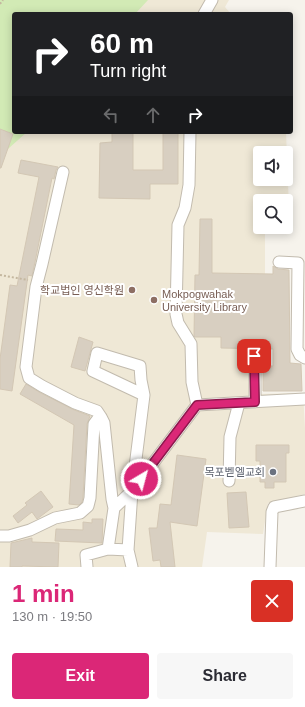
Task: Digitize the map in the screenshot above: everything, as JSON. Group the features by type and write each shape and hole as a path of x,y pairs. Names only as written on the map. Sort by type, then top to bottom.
{"lane":[{"path":"205,12 212,0"},
{"path":"114,508 132,492 197,405 192,382 191,344 178,323 176,314 178,225 185,208 189,185 190,134"},
{"path":"63,172 37,282 26,367 29,378 75,403 97,411 104,423 114,508 108,549"},
{"path":"279,262 298,263 297,349 300,355 305,358"},
{"path":"132,567 128,550 132,492 144,395 140,366 97,353 93,372 144,395"},
{"path":"254,356 255,402"},
{"path":"197,405 305,399"},
{"path":"228,481 230,437 239,403"},
{"path":"0,536 9,536 30,530 55,518 80,513 88,506 90,498 94,424 101,417"},
{"path":"270,567 272,512 274,507 305,501"},
{"path":"87,567 86,555 108,549 128,550"}],"path":[{"path":"0,4 2,0"},
{"path":"0,275 37,282"}],"shaded area":[{"path":"147,0 229,0 225,7 229,12 133,12"},
{"name":"학교법인 영신학원","path":"0,121 12,130 12,134 286,134 287,146 253,146 253,186 288,186 288,194 253,194 253,234 265,234 265,353 253,353 252,394 303,393 305,428 305,494 268,503 263,534 207,532 202,567 0,567"}],"green space":[{"path":"0,0 148,0 137,12 12,12 12,134 25,134 0,156"}],"building":[{"path":"0,129 13,134 0,168"},
{"path":"112,134 133,134 133,170 163,170 163,134 178,134 178,184 150,184 150,199 99,198 100,143 112,142"},
{"path":"21,160 58,167 54,179 52,178 32,276 28,275 12,391 0,389 0,359 10,285 17,286 39,177 18,173"},
{"path":"200,219 212,219 212,273 273,274 273,266 278,269 289,270 290,363 301,364 302,391 263,391 263,366 273,366 273,349 221,348 221,337 194,336 195,275 199,275"},
{"path":"79,337 93,342 85,371 71,367"},
{"path":"26,384 72,409 90,416 87,424 83,497 82,502 79,505 69,504 74,425 20,394"},
{"name":"목포벧엘교회","path":"256,445 289,445 289,453 286,453 286,482 274,482 274,488 265,488 265,482 260,482 260,461 256,461"},
{"path":"177,455 206,459 197,526 170,522 175,567 161,567 160,560 153,561 149,528 157,528 160,504 171,505"},
{"path":"41,491 53,507 37,519 32,512 18,523 13,516 27,505 25,503"},
{"path":"246,492 249,527 229,528 227,493"},
{"path":"92,519 103,519 102,543 55,541 56,529 83,530 83,522 92,523"},
{"path":"32,538 32,542 59,543 58,567 10,567 11,543"}],"place":[{"name":"학교법인 영신학원","path":"132,290"},
{"name":"Mokpogwahak University Library","path":"154,300"},
{"name":"목포벧엘교회","path":"273,472"}],"route":[{"path":"141,479 197,405 255,402 254,356"}]}
